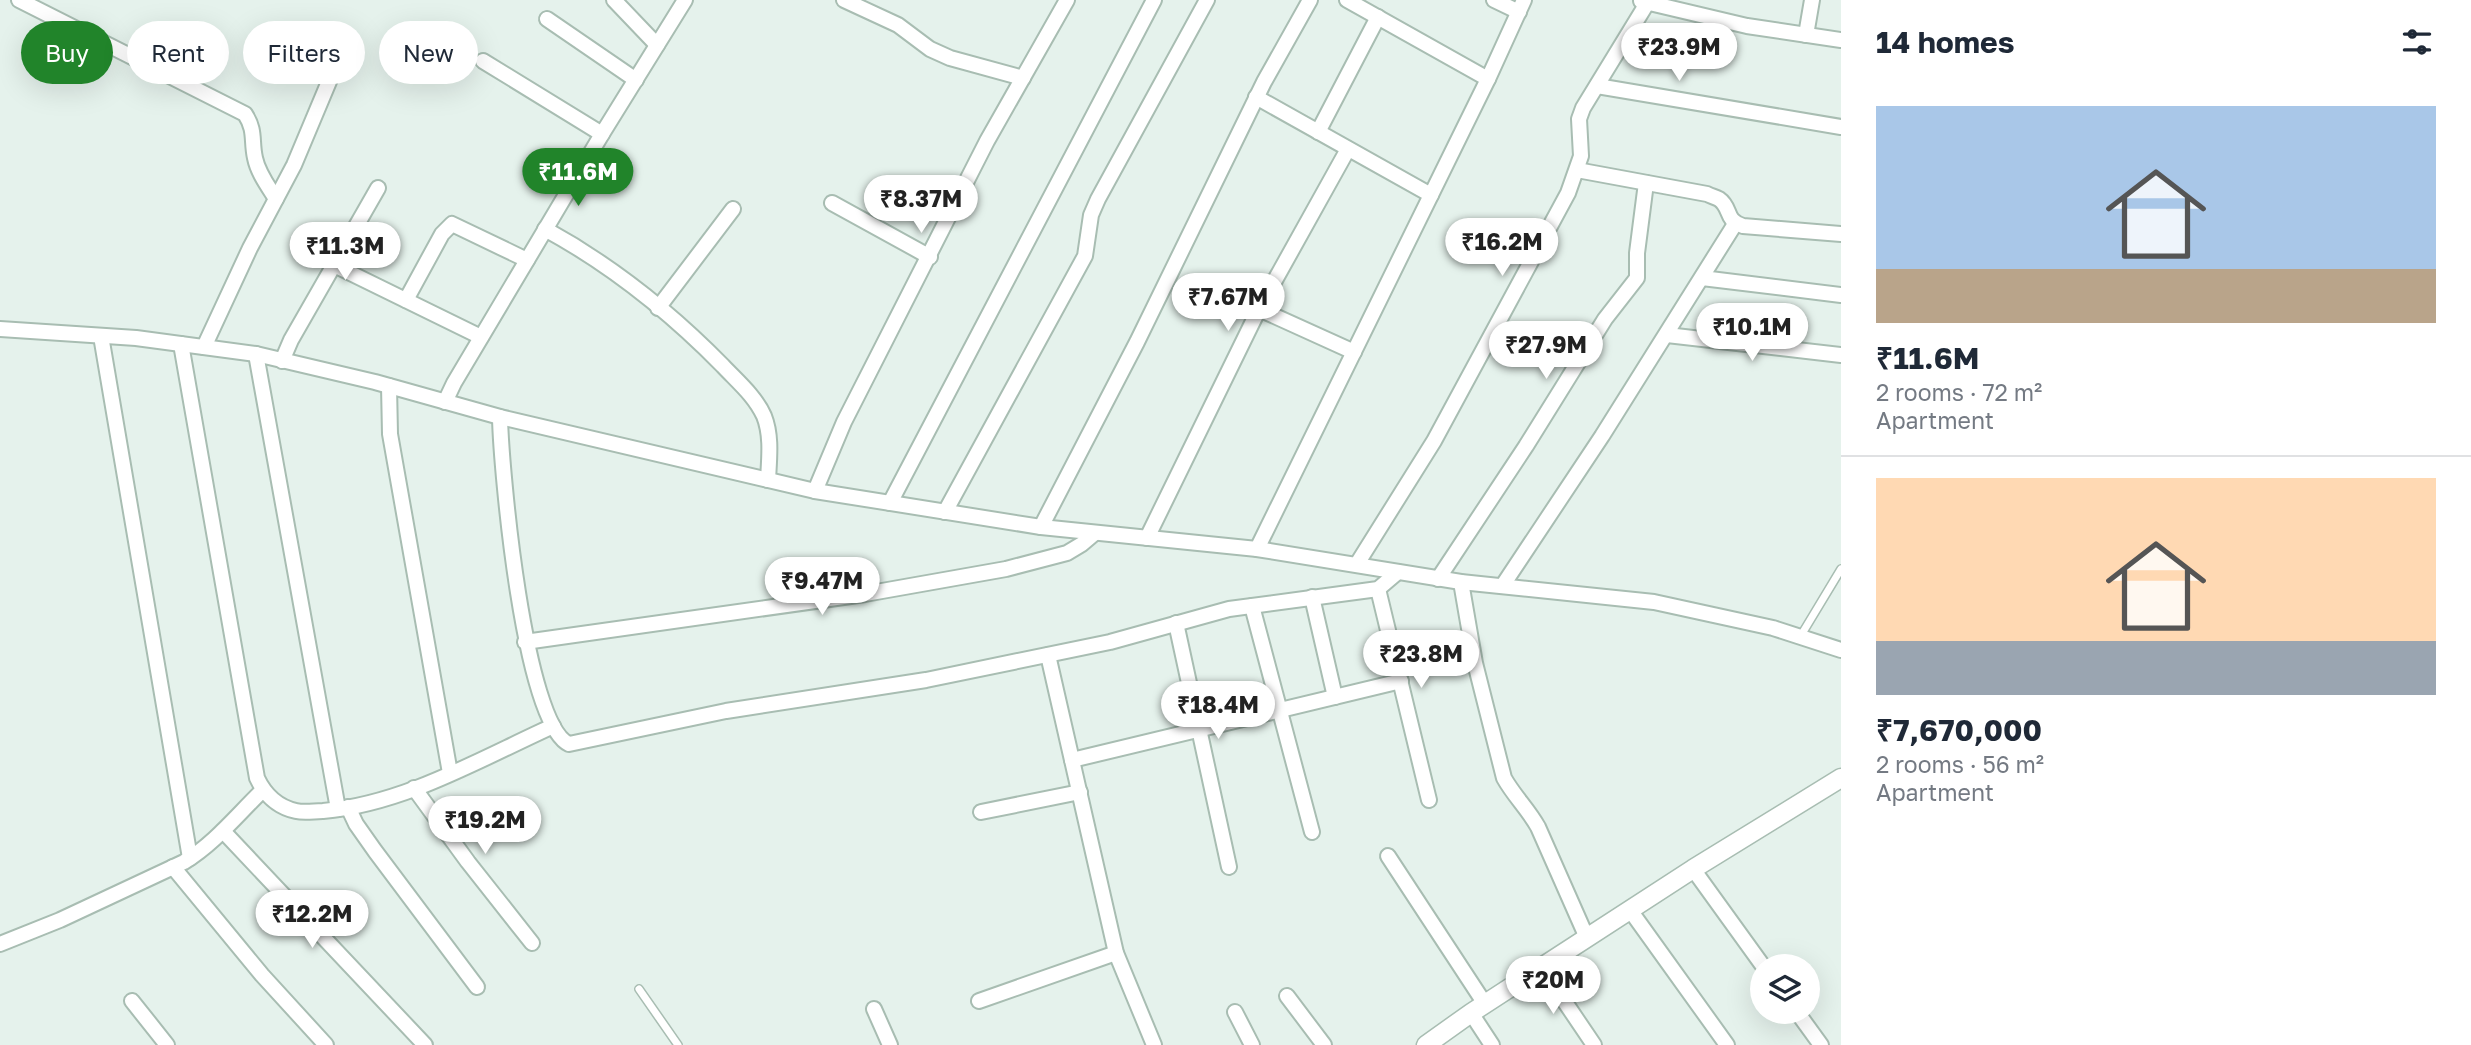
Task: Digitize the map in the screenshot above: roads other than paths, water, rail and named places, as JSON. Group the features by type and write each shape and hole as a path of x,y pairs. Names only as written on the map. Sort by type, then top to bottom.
{"street":[{"path":"19,0 244,114 253,125 255,158 276,199"},
{"path":"614,0 657,45"},
{"path":"445,402 545,229 685,0"},
{"path":"844,0 898,25 930,48 950,58 1023,78"},
{"path":"815,491 844,422 987,141 1067,0"},
{"path":"890,503 1154,0"},
{"path":"945,512 1085,256 1091,215 1098,199 1207,0"},
{"path":"1041,527 1136,342 1256,97 1310,0"},
{"path":"1347,0 1488,79"},
{"path":"1257,549 1488,79 1521,6 1494,0"},
{"path":"1805,35 1812,0"},
{"path":"1356,564 1434,441 1477,358 1549,232 1569,193 1581,156 1579,119 1645,1 1746,26 1841,40"},
{"path":"1318,132 1378,17"},
{"path":"547,19 636,80"},
{"path":"483,61 602,134"},
{"path":"204,347 250,248 294,166 329,84"},
{"path":"1597,86 1841,127"},
{"path":"1256,97 1431,195"},
{"path":"1147,538 1259,309 1349,149"},
{"path":"1577,170 1707,194 1720,200 1735,224 1841,234"},
{"path":"1438,579 1526,446 1605,319 1637,278 1637,253 1646,183"},
{"path":"282,360 378,188"},
{"path":"832,203 930,257"},
{"path":"658,308 733,209"},
{"path":"407,300 442,234 452,224 527,260"},
{"path":"1503,585 1667,335 1735,224"},
{"path":"545,229 603,264 658,308 697,340 751,395 764,417 770,442 768,480"},
{"path":"334,265 481,337"},
{"path":"1702,278 1841,295"},
{"path":"1259,309 1354,352"},
{"path":"0,329 181,344 282,360 499,417 815,491 1041,527 1257,549 1438,579 1654,602 1773,628 1841,650"},
{"path":"1667,335 1841,355"},
{"path":"101,336 190,859"},
{"path":"181,344 257,778 262,790 275,802 300,812 343,808 414,788 553,726"},
{"path":"256,355 343,808 477,987"},
{"path":"389,386 390,434 450,773"},
{"path":"499,417 503,479 526,642 553,726 561,741 569,744 726,711 926,680 1110,642 1229,609 1378,589 1398,572"},
{"path":"526,642 865,594 1006,569 1067,553 1095,533"},
{"path":"1461,582 1475,663 1504,778 1538,827 1587,938"},
{"path":"1378,589 1429,800"},
{"path":"1312,597 1335,697"},
{"path":"1252,606 1312,832"},
{"path":"1176,623 1229,867"},
{"path":"1048,655 1116,953 1154,1045"},
{"path":"1072,760 1401,681"},
{"path":"1428,1044 1693,869 1841,778"},
{"path":"414,788 532,943"},
{"path":"0,944 61,920 190,859 223,831 262,790"},
{"path":"981,812 1080,793"},
{"path":"223,831 425,1045"},
{"path":"1388,856 1478,1009 1492,1045"},
{"path":"173,867 262,975 326,1045"},
{"path":"1693,869 1754,954"},
{"path":"1630,910 1727,1045"},
{"path":"979,1001 1116,953"},
{"path":"1542,968 1594,1045"},
{"path":"1287,996 1324,1045"},
{"path":"132,1001 167,1045"},
{"path":"874,1009 890,1045"},
{"path":"1235,1012 1252,1045"},
{"path":"1806,1024 1821,1045"}],"lane":[{"path":"1800,637 1841,569"},
{"path":"639,989 678,1045"}]}
